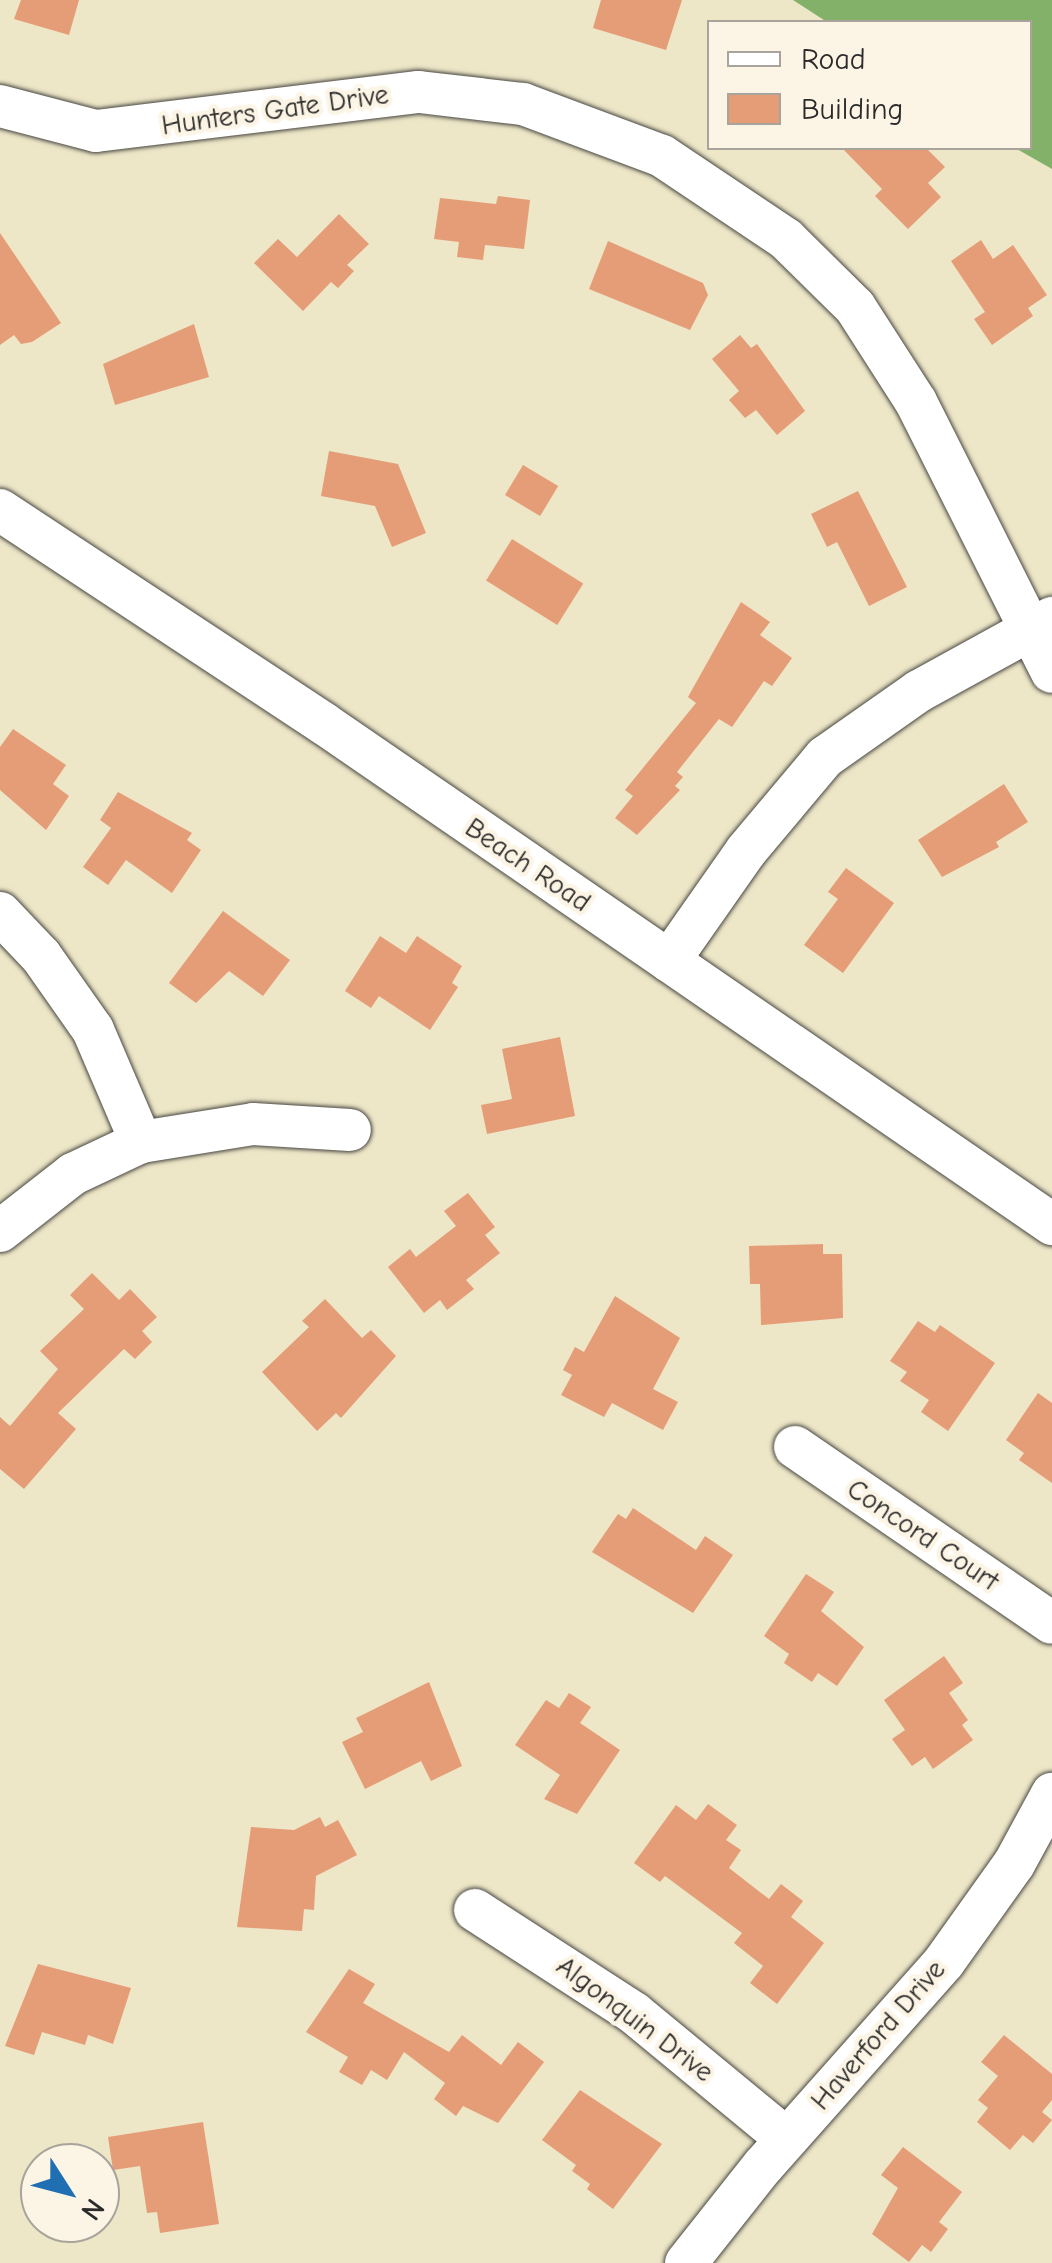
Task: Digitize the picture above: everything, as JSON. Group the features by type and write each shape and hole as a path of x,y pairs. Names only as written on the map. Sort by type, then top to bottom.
{"street":[{"name":"Hunters Gate Drive","path":"0,106 96,131 174,126 364,96 456,95 571,117 662,156 786,239 854,308 916,402 1041,624 1052,672"},
{"name":"Beach Road","path":"0,510 1052,1224"},
{"path":"669,961 746,851 826,758 918,691 1041,624"},
{"path":"0,913 41,956 85,1018 142,1142"},
{"path":"0,1231 74,1174 142,1142 254,1124 350,1130"},
{"name":"Concord Court","path":"795,1447 1052,1623"},
{"name":"Haverford Drive","path":"686,2263 787,2139 944,1962 1014,1864 1052,1794"},
{"name":"Algonquin Drive","path":"475,1910 634,2013 787,2139"}],"green space":[{"path":"793,0 1052,0 1052,169 1019,150 1032,150 1032,20 824,20"}],"building":[{"path":"21,0 79,0 69,35 14,19"},
{"path":"601,0 682,0 666,50 593,28"},
{"path":"844,150 928,150 945,167 928,183 941,197 908,229 875,196 882,189"},
{"path":"498,196 530,200 524,249 485,245 483,260 457,257 459,242 434,239 440,198 496,204"},
{"path":"339,214 369,244 347,265 354,271 338,288 331,282 303,311 254,263 278,239 297,257"},
{"path":"0,233 61,323 32,342 21,344 14,335 0,345"},
{"path":"981,240 993,259 1013,245 1047,295 1028,308 1033,316 992,345 974,319 985,312 951,261"},
{"path":"608,241 703,283 708,295 690,330 589,289"},
{"path":"194,324 209,377 115,405 103,364"},
{"path":"740,335 751,348 757,344 805,411 777,435 756,410 745,418 729,400 739,391 712,359"},
{"path":"329,451 398,464 426,533 392,547 375,506 321,496"},
{"path":"523,465 558,486 540,516 505,495"},
{"path":"858,491 907,587 869,606 837,542 827,547 811,514"},
{"path":"512,539 583,584 557,625 486,581"},
{"path":"741,602 770,622 760,635 792,658 772,686 764,681 732,727 719,719 677,772 683,777 675,786 680,790 637,835 615,818 633,796 625,790 696,703 688,697"},
{"path":"13,729 66,765 53,784 69,796 46,830 0,790 0,747"},
{"path":"1004,784 1028,822 996,842 999,847 942,877 918,840"},
{"path":"118,792 192,833 187,840 201,850 172,893 126,860 108,885 83,867 111,828 100,820"},
{"path":"846,868 894,903 843,973 804,945 838,899 828,892"},
{"path":"223,911 290,960 263,996 229,971 196,1003 169,983"},
{"path":"380,936 406,953 417,936 462,966 452,983 458,987 430,1030 379,996 371,1008 345,991"},
{"path":"560,1037 575,1116 487,1134 481,1105 512,1099 502,1049"},
{"path":"468,1193 495,1227 485,1235 500,1253 466,1280 474,1289 447,1310 440,1300 424,1313 388,1267 410,1249 416,1257 456,1226 444,1211"},
{"path":"823,1244 823,1254 842,1254 843,1318 761,1325 760,1284 750,1284 749,1246"},
{"path":"92,1273 119,1300 130,1289 157,1317 142,1331 152,1342 135,1359 124,1349 58,1413 76,1429 24,1489 0,1469 0,1417 10,1426 58,1369 40,1351 84,1309 70,1295"},
{"path":"615,1296 680,1338 653,1389 678,1402 663,1430 612,1403 604,1417 561,1395 572,1375 563,1370 575,1347 584,1352"},
{"path":"325,1299 362,1338 371,1330 396,1356 341,1418 336,1413 317,1431 262,1372 309,1327 302,1321"},
{"path":"918,1321 935,1332 940,1325 995,1363 948,1431 921,1412 929,1400 900,1381 907,1372 890,1361"},
{"path":"1038,1393 1052,1403 1052,1483 1019,1460 1024,1453 1006,1440"},
{"path":"633,1508 696,1550 705,1536 733,1555 693,1613 592,1552 618,1514 626,1519"},
{"path":"806,1574 834,1592 821,1611 864,1647 837,1686 818,1673 812,1682 784,1663 789,1654 764,1636"},
{"path":"944,1656 963,1683 949,1693 968,1720 962,1725 973,1740 933,1769 925,1757 912,1766 892,1739 905,1730 884,1700"},
{"path":"429,1682 462,1766 431,1781 421,1761 365,1789 342,1742 363,1732 356,1718"},
{"path":"569,1693 591,1707 580,1723 620,1750 577,1814 544,1799 560,1775 515,1745 546,1700 559,1708"},
{"path":"708,1804 737,1825 726,1840 741,1850 729,1868 769,1899 781,1884 803,1901 791,1917 824,1943 777,2004 750,1983 763,1966 734,1943 742,1933 665,1876 660,1882 634,1863 676,1805 696,1820"},
{"path":"320,1817 325,1827 338,1820 357,1855 316,1876 314,1910 304,1909 302,1931 237,1927 251,1827 294,1830"},
{"path":"38,1964 131,1988 113,2044 88,2035 85,2045 42,2032 34,2055 5,2046"},
{"path":"349,1969 375,1984 363,2003 449,2052 462,2035 501,2065 518,2042 544,2062 498,2123 463,2106 456,2116 434,2099 445,2083 404,2052 387,2080 371,2070 362,2085 339,2072 348,2057 306,2032"},
{"path":"1004,2035 1052,2074 1052,2100 1042,2112 1052,2120 1033,2143 1023,2135 1010,2150 977,2122 988,2108 978,2100 998,2076 981,2062"},
{"path":"580,2090 662,2144 613,2209 587,2189 590,2184 572,2171 576,2165 542,2140"},
{"path":"203,2122 219,2224 160,2233 157,2212 147,2213 140,2166 120,2169 120,2143 109,2143 108,2137"},
{"path":"903,2147 962,2192 939,2222 948,2229 931,2252 922,2245 909,2262 872,2234 898,2188 881,2175"}]}
